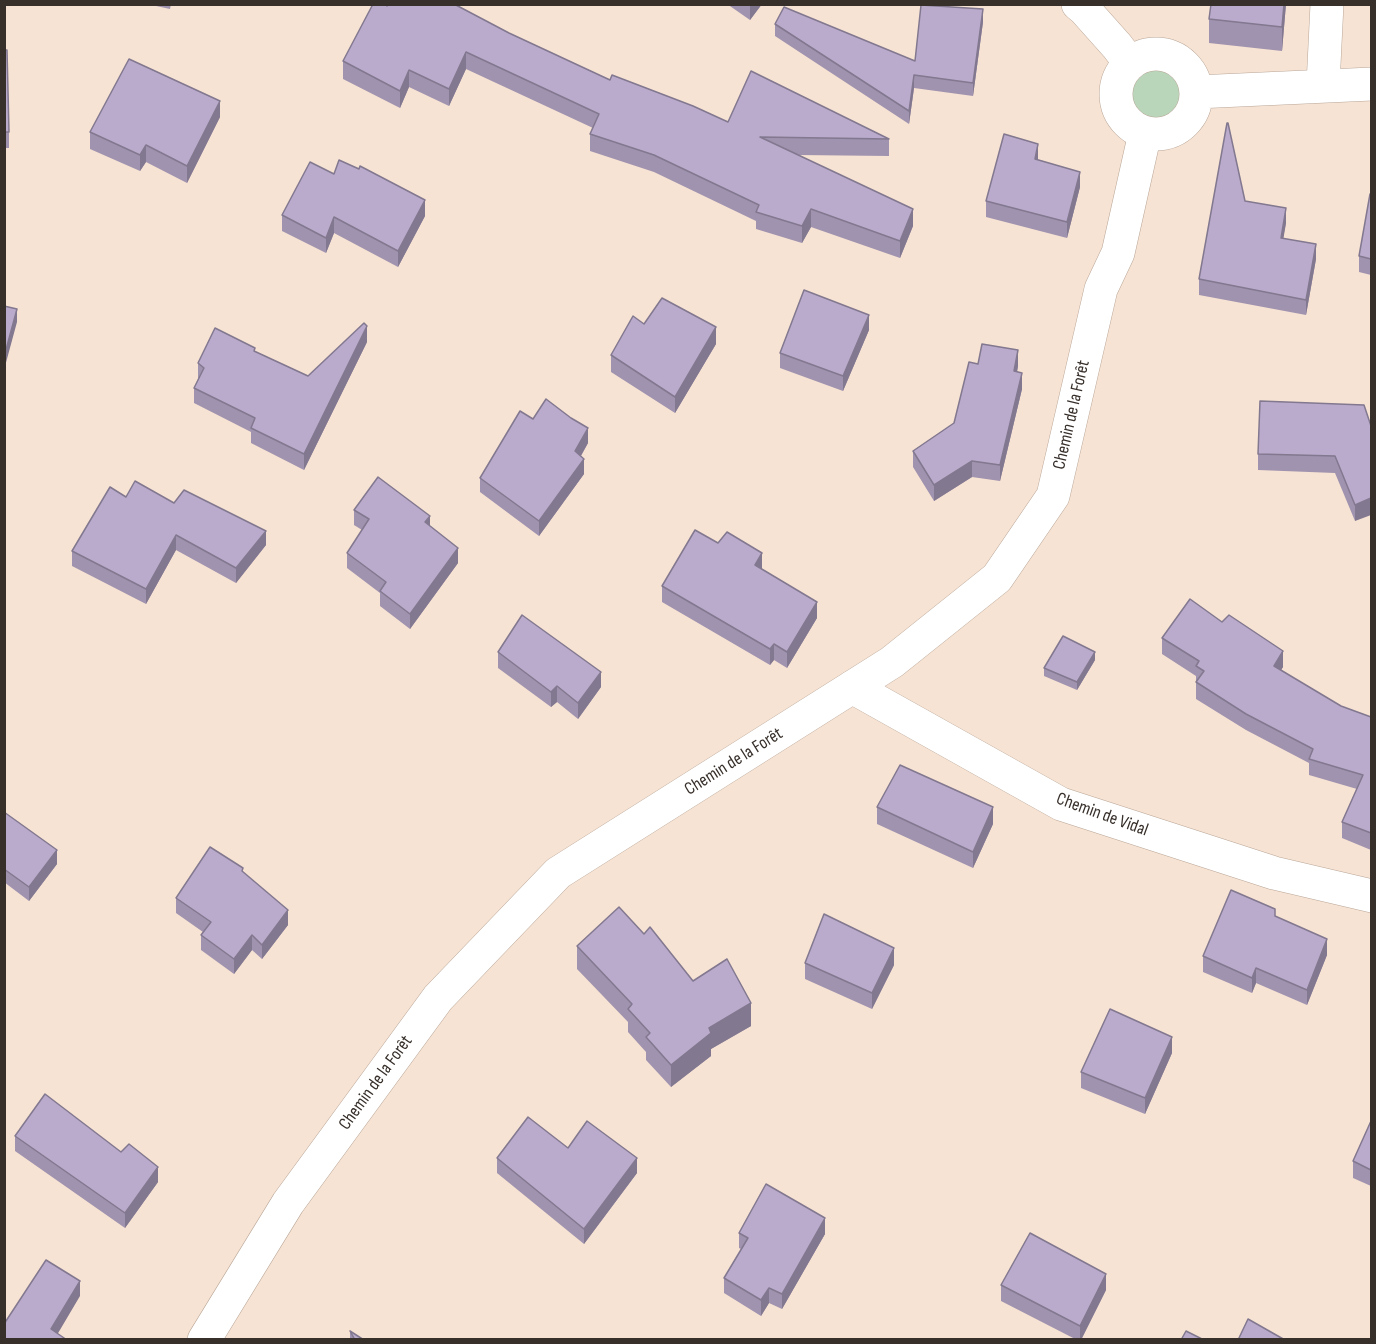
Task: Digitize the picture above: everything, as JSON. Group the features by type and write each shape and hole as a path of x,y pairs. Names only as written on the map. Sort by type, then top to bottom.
{"street":[{"path":"1077,4 1111,38 1130,63"},
{"path":"1323,85 1327,4"},
{"path":"1153,54 1178,60 1194,80 1196,92 1195,104 1190,117 1182,126 1158,135 1145,134 1130,125 1119,111 1116,94 1119,77 1130,63 1153,54"},
{"path":"1196,92 1371,84"},
{"name":"Chemin de la Forêt","path":"204,1340 288,1203 438,998 558,873 892,662 997,578 1053,496 1101,289 1118,253 1145,134"},
{"name":"Chemin de Vidal","path":"852,687 1061,804 1274,873 1371,896"}],"green space":[{"path":"1156,54 1171,57 1184,66 1193,79 1196,94 1193,109 1184,122 1171,131 1156,134 1141,131 1128,122 1119,109 1116,94 1119,79 1128,66 1141,57"}],"building":[{"path":"373,4 387,6 388,4 454,4 509,33 610,80 612,75 728,122 751,71 889,139 760,137 913,209 900,241 811,209 802,226 756,212 759,205 654,155 590,134 599,114 466,52 449,89 409,70 400,91 343,61"},
{"path":"1211,4 1284,4 1282,27 1209,19"},
{"path":"921,5 983,9 973,83 914,75 909,111 775,24 784,7 915,61"},
{"path":"4,50 7,50 9,132 4,132"},
{"path":"129,59 220,101 187,166 146,145 140,155 90,132"},
{"path":"1227,123 1245,201 1286,208 1281,238 1316,244 1306,300 1199,279"},
{"path":"1004,134 1038,144 1035,159 1080,172 1067,222 986,201"},
{"path":"339,160 359,169 360,166 425,200 398,251 334,217 326,238 282,215 310,162 334,174"},
{"path":"1371,195 1371,259 1359,256"},
{"path":"804,290 869,315 843,376 780,353"},
{"path":"662,298 716,327 675,397 611,355 633,316 644,324"},
{"path":"4,306 17,309 4,357"},
{"path":"364,323 367,326 304,454 251,428 255,418 194,388 204,368 198,363 215,328 255,348 254,351 308,376"},
{"path":"982,344 1018,350 1014,371 1022,373 1000,465 972,461 934,485 913,451 954,423 969,362 978,364"},
{"path":"546,399 588,428 575,451 584,459 539,521 480,478 520,411 533,419"},
{"path":"1260,401 1364,405 1371,426 1371,498 1355,505 1335,456 1258,454"},
{"path":"378,477 430,516 425,522 458,548 410,614 380,591 386,582 347,553 369,519 354,510"},
{"path":"135,481 174,503 184,490 266,531 236,568 176,535 146,589 72,551 110,487 126,497"},
{"path":"695,530 718,543 727,532 762,553 755,565 817,602 787,652 774,644 770,649 662,586"},
{"path":"1190,599 1222,622 1229,615 1283,651 1274,666 1341,706 1371,717 1371,833 1342,822 1363,775 1309,759 1313,749 1246,714 1196,682 1204,671 1196,666 1199,661 1162,638"},
{"path":"522,615 601,672 578,703 557,686 551,692 498,652"},
{"path":"1063,636 1095,652 1077,682 1044,668"},
{"path":"900,765 993,807 973,852 877,807"},
{"path":"4,812 57,850 29,887 4,869"},
{"path":"210,847 243,868 242,871 288,910 262,945 252,935 234,959 201,935 211,922 176,898"},
{"path":"1231,890 1275,909 1275,916 1327,939 1307,990 1256,968 1252,978 1203,956"},
{"path":"619,907 644,934 650,927 693,981 727,959 751,1003 709,1028 711,1033 671,1065 646,1037 650,1033 628,1009 632,1004 577,946"},
{"path":"824,914 894,948 872,993 805,963"},
{"path":"1110,1009 1172,1037 1145,1098 1081,1072"},
{"path":"45,1094 121,1152 129,1144 158,1167 125,1213 15,1136"},
{"path":"528,1117 568,1148 587,1121 637,1158 584,1229 497,1158"},
{"path":"1371,1121 1371,1170 1353,1161"},
{"path":"766,1184 825,1218 782,1294 769,1288 761,1300 724,1278 748,1238 739,1233"},
{"path":"1030,1233 1106,1274 1080,1326 1001,1285"},
{"path":"46,1260 80,1281 51,1329 67,1340 4,1340 4,1324"},
{"path":"1248,1319 1285,1340 1238,1340"},
{"path":"350,1331 364,1340 355,1340"},
{"path":"1186,1331 1204,1340 1181,1340"}]}
